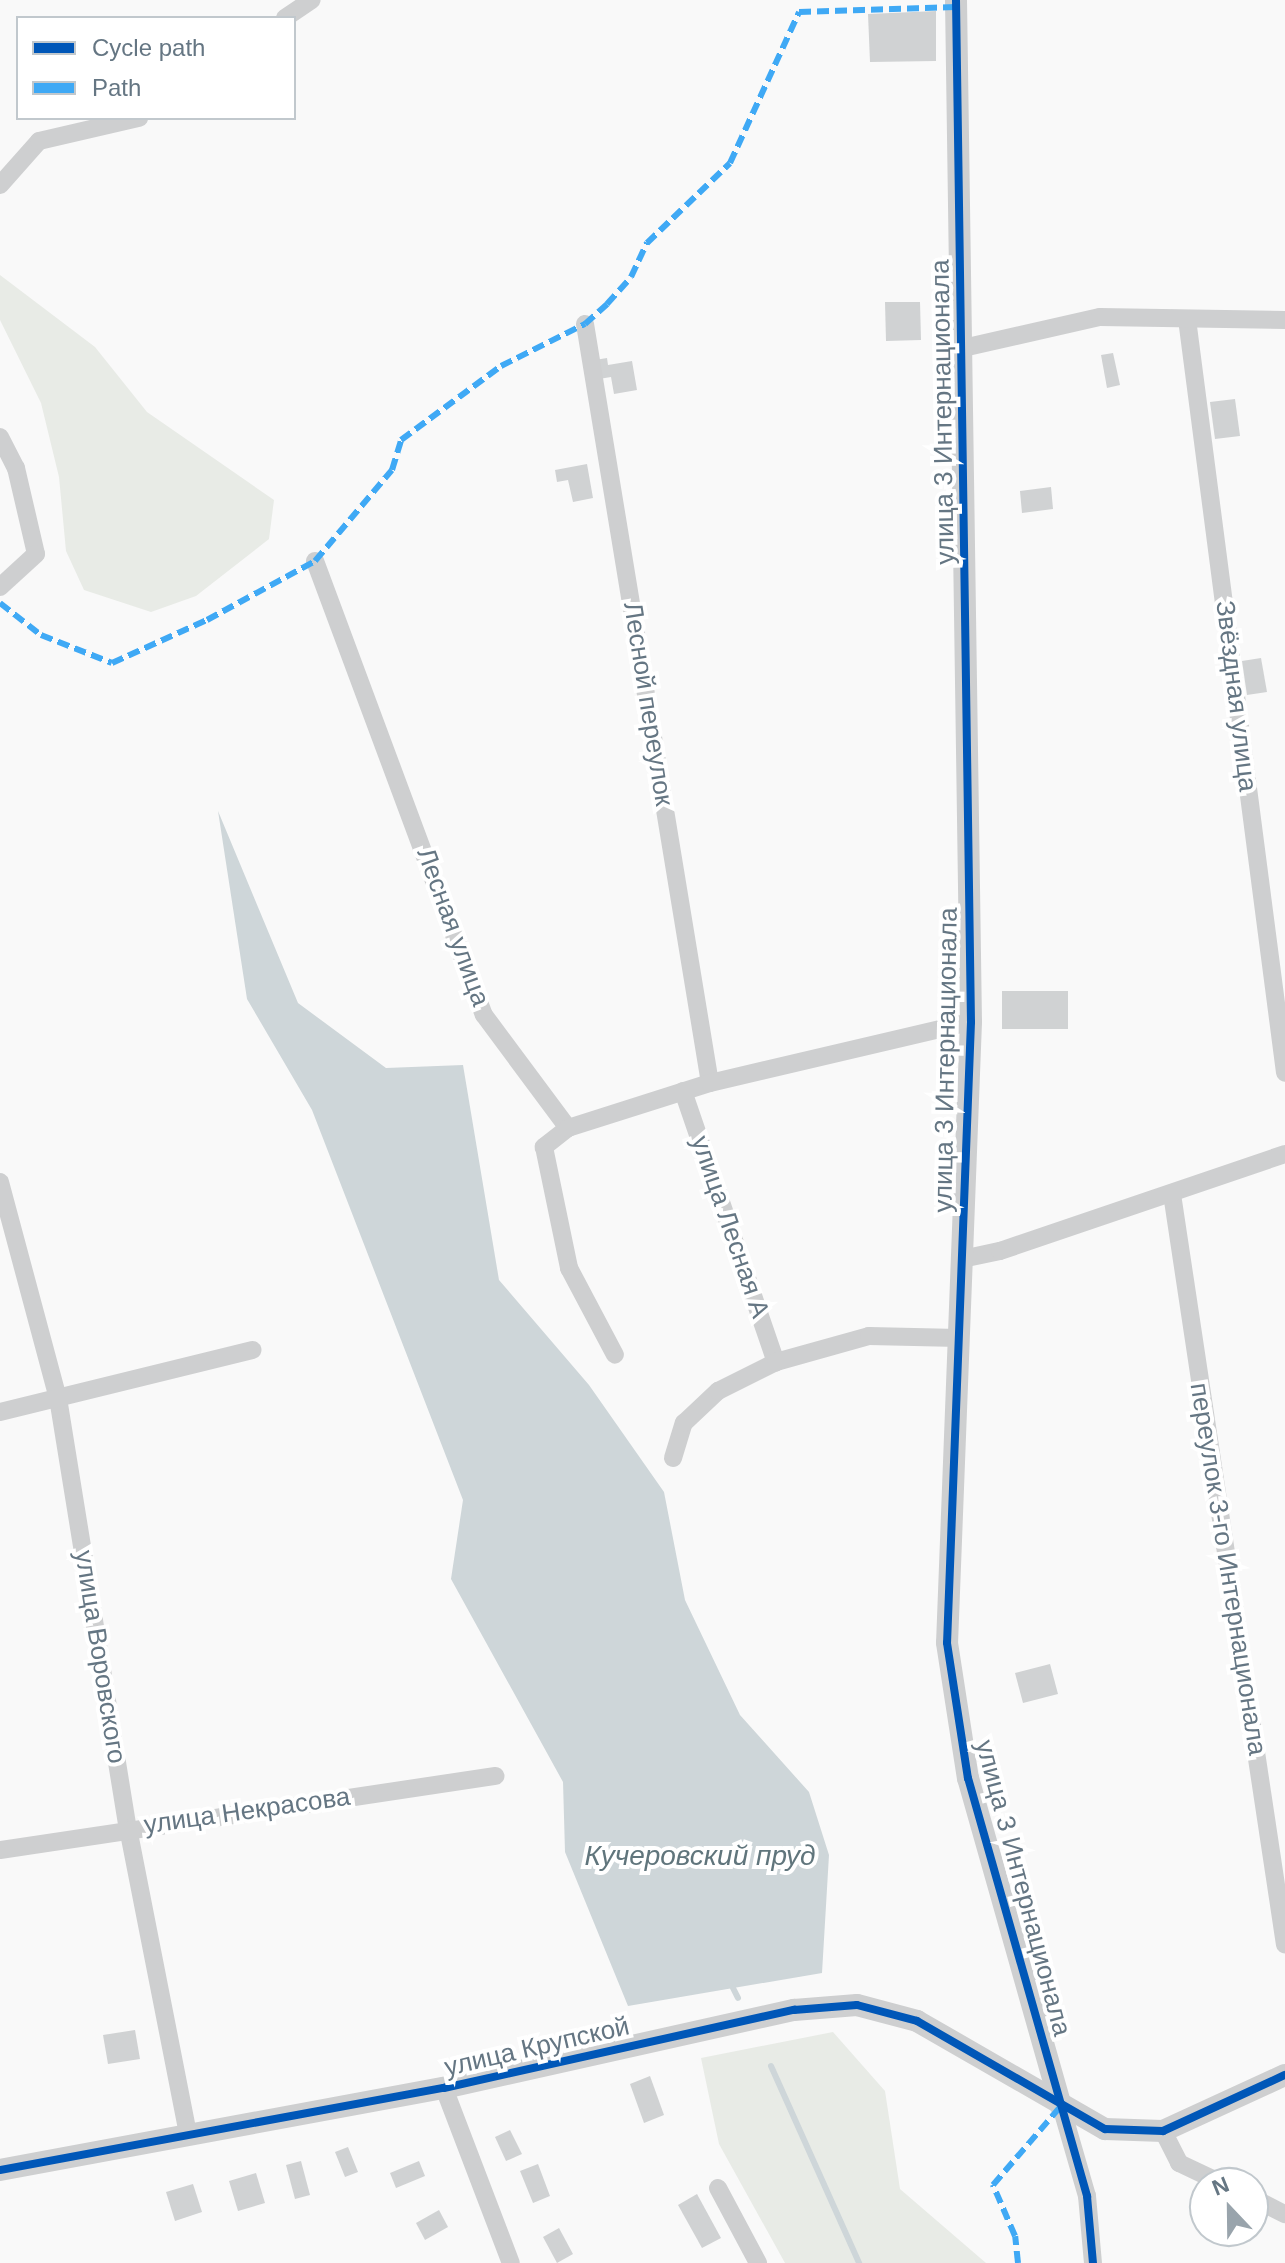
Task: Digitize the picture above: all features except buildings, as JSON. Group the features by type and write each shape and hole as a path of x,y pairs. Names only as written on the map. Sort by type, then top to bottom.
{"street":[{"path":"288,16 312,0"},
{"name":"улица 3 Интернационала","path":"956,0 971,1022 947,1643 968,1778 1061,2106"},
{"path":"0,185 39,141 130,120"},
{"path":"963,348 1100,317 1285,320"},
{"name":"Звёздная улица","path":"1187,319 1285,1073"},
{"name":"Лесной переулок","path":"585,324 710,1083"},
{"path":"0,437 16,468 36,554 0,587"},
{"name":"Лесная улица","path":"315,561 484,1015 568,1128"},
{"path":"615,1355 569,1268 544,1147 568,1128 710,1083 971,1022"},
{"name":"улица Лесная А","path":"683,1091 776,1362"},
{"path":"962,1259 1172,1194 1285,1154"},
{"name":"улица Воровского","path":"0,1182 58,1398 128,1828 188,2135"},
{"name":"переулок 3-го Интернационала","path":"1172,1194 1285,1945"},
{"path":"673,1458 684,1423 718,1391 776,1362 869,1336 959,1338"},
{"path":"0,1412 253,1350"},
{"name":"улица Некрасова","path":"0,1850 128,1828 495,1776"},
{"name":"улица Крупской","path":"0,2170 444,2088 794,2010 857,2005 917,2021 1105,2129 1163,2131"},
{"path":"1189,2168 1179,2163 1163,2131 1285,2075"},
{"path":"444,2088 511,2263"},
{"path":"1061,2106 1087,2196 1093,2263"},
{"path":"718,2188 758,2263"}],"shaded area":[{"path":"0,275 95,347 147,412 274,500 269,539 196,596 151,612 84,590 66,551 59,477 41,403 0,320"},
{"path":"833,2032 885,2091 900,2189 986,2263 785,2263 719,2144 701,2058"}],"water":[{"name":"Кучеровский пруд","path":"218,811 298,1003 386,1068 463,1065 499,1280 589,1385 664,1492 685,1600 740,1715 809,1792 829,1855 822,1973 628,2006 565,1852 563,1782 451,1579 463,1500 312,1110 247,999"}],"waterway":[{"path":"733,1988 738,1998"},
{"path":"771,2066 859,2263"}],"marked path":[{"path":"0,603 41,635 112,663 207,620 315,561 392,470 401,440 501,366 585,324 631,277 647,243 730,163 799,12 956,7"},
{"path":"1018,2263 1015,2236 993,2185 1061,2106"}],"cycle path":[{"path":"956,0 971,1022 947,1643 968,1778 1087,2196 1093,2263"},
{"path":"0,2170 444,2088 794,2010 857,2005 917,2021 1105,2129 1163,2131 1285,2075"}]}
